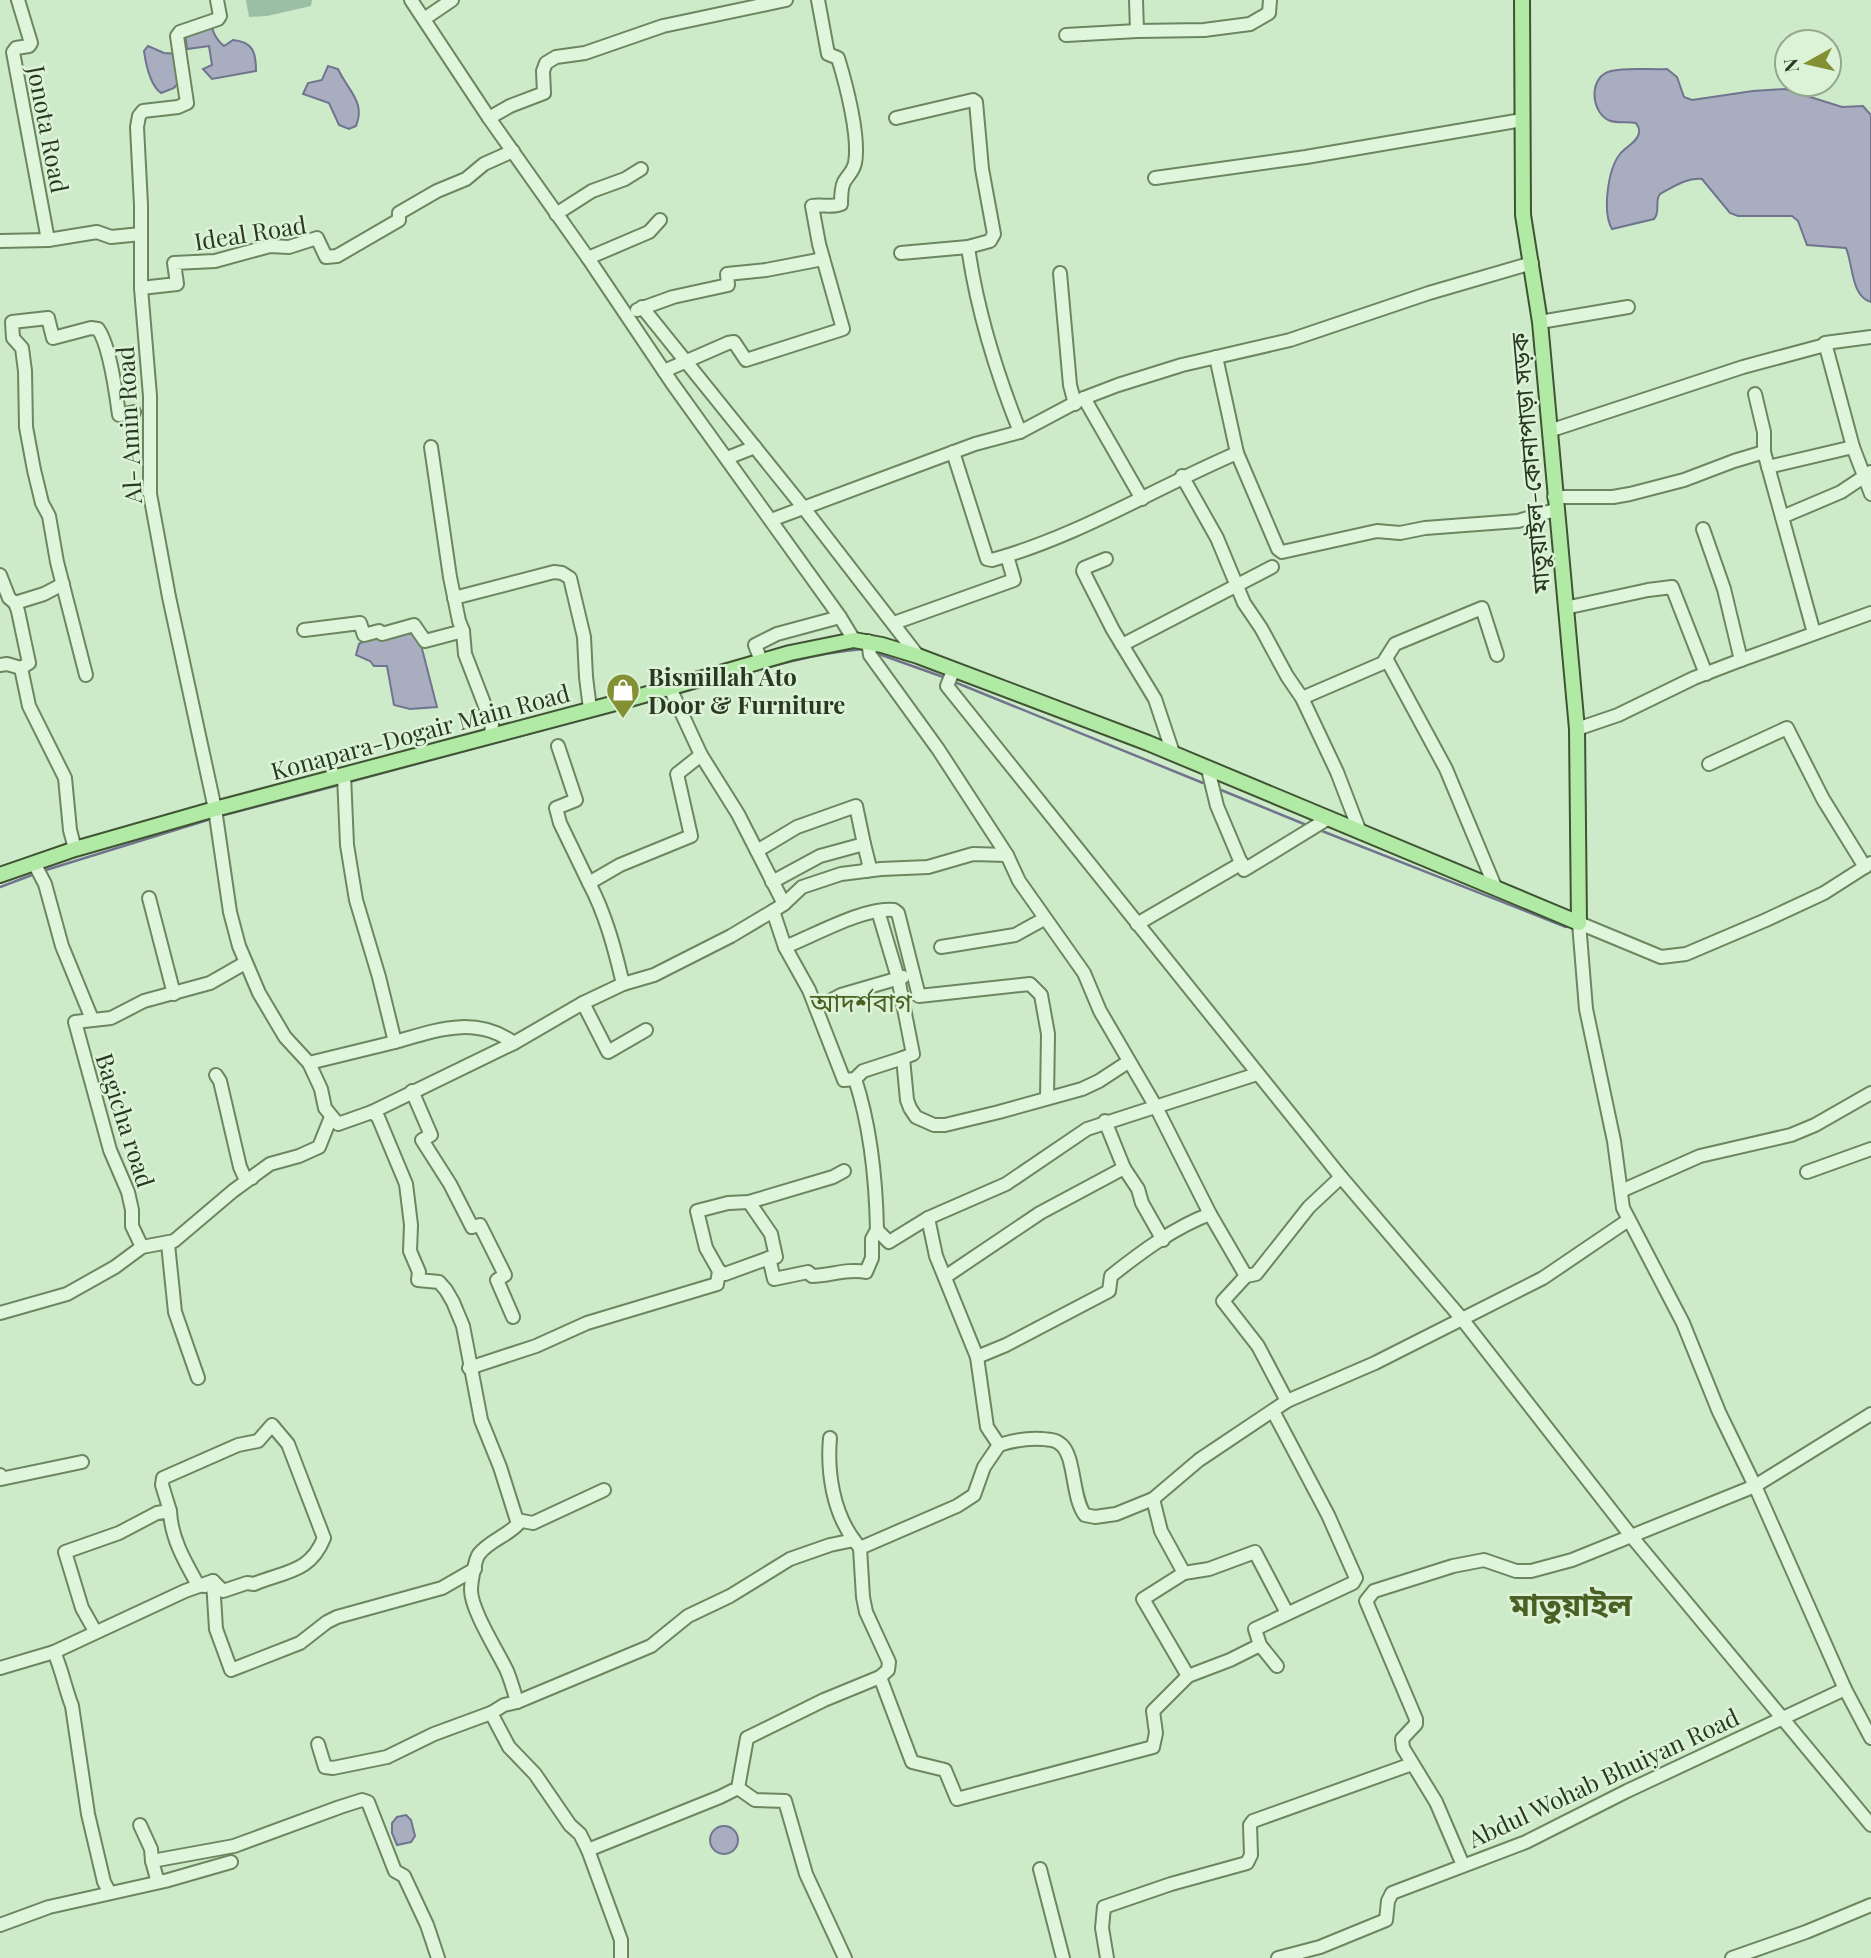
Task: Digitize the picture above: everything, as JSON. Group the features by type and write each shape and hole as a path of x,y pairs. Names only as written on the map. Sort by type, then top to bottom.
{"main road":[{"name":"মাতুয়াইল-কোনাপাড়া সড়ক","path":"1522,0 1523,215 1540,322 1577,729 1579,923"},
{"name":"Konapara-Dogair Main Road","path":"0,875 75,849 215,809 590,709 672,693 761,661 865,646"},
{"path":"865,646 918,656 950,678 1172,753 1579,923"}],"street":[{"name":"Jonota Road","path":"18,0 31,43 29,47 16,48 13,52 48,240"},
{"name":"Al- Amin Road","path":"217,0 220,16 218,19 180,32 177,36 187,103 178,107 143,111 137,127 141,288 150,396 150,494 169,597 215,809 230,912 245,963 259,993 285,1037 309,1063"},
{"path":"411,0 489,118 708,434 938,749 1007,855 1018,881 1084,973 1100,1010 1156,1107 1210,1214 1246,1276"},
{"path":"424,19 452,0"},
{"path":"489,118 510,106 544,93 543,71 546,64 556,57 585,53 663,26 786,0"},
{"path":"664,371 734,342 747,360 841,331 843,326 823,259 812,206 819,204 835,207 841,204 843,184 852,173 855,161 846,84 838,58 828,54 818,0"},
{"path":"1136,0 1138,31"},
{"path":"1066,35 1204,30 1250,24 1269,13 1270,0"},
{"path":"896,118 973,100 976,102 982,169 994,234 990,241 968,247 901,253"},
{"path":"1155,178 1306,157 1522,120"},
{"name":"Ideal Road","path":"141,288 177,284 174,263 215,261 270,246 289,247 317,238 326,257 337,256 399,220 400,213 412,205 466,179 484,164 513,151"},
{"path":"556,214 592,191 625,179 641,169"},
{"path":"588,258 649,232 660,219"},
{"path":"0,241 48,240 97,232 111,237 141,234"},
{"path":"968,247 980,313 1020,432"},
{"path":"627,316 642,307 673,297 728,285 727,274 766,271 823,259"},
{"path":"771,520 953,452 1020,432 1080,401 1149,375 1216,356 1290,340 1429,293 1532,263"},
{"path":"1060,273 1069,375 1080,401 1142,499"},
{"path":"642,307 803,507 918,656"},
{"path":"1540,322 1628,307"},
{"path":"86,675 49,516 42,503 34,470 26,427 22,348 13,338 12,322 48,318 53,338 91,328 98,330 103,339 112,375 119,415 134,412"},
{"path":"1549,431 1825,343 1871,337"},
{"path":"1825,345 1853,447 1867,474 1871,494"},
{"path":"1216,356 1237,453 1278,549 1282,552 1377,531 1400,533 1446,526 1518,521 1555,504 1630,494 1684,480 1764,452"},
{"path":"1755,394 1764,432 1764,452 1814,634"},
{"path":"431,447 465,653 492,724 491,735"},
{"path":"727,458 755,447"},
{"path":"1768,467 1853,447"},
{"path":"953,452 987,559 992,560 1073,532 1142,499 1182,476 1237,453"},
{"path":"1782,517 1841,492 1867,474"},
{"path":"1182,476 1217,538 1236,585 1302,698 1337,772 1360,832"},
{"path":"1703,529 1724,589 1741,660"},
{"path":"894,623 1014,580 1007,556"},
{"path":"1106,559 1084,568 1083,571 1122,645 1155,699 1172,753"},
{"path":"1122,645 1272,566"},
{"path":"454,597 554,572 570,578 584,638 590,709"},
{"path":"0,575 9,598 15,603 29,663 21,668 0,665"},
{"path":"15,603 44,594 63,584"},
{"path":"1565,608 1672,587 1706,674"},
{"path":"1302,698 1387,660 1395,644 1482,608 1497,655"},
{"path":"1577,729 1618,715 1741,660 1871,613"},
{"path":"761,661 755,645 777,634 840,617"},
{"path":"304,630 360,623 364,635 379,631 382,634 414,625 425,641 463,631"},
{"path":"1387,660 1446,769 1496,889"},
{"path":"21,668 29,706 65,778 70,830 75,849"},
{"path":"950,678 1137,923 1257,1074 1462,1319 1632,1537 1871,1825"},
{"path":"672,693 701,755 738,814 772,882 785,947 809,990 844,1080 855,1079 863,1071 913,1054 898,978 878,911"},
{"path":"1709,764 1787,729 1823,799 1868,865 1824,893 1700,948 1673,957 1661,957 1579,923 1586,1009 1614,1141 1627,1221 1683,1323 1718,1412 1755,1486 1845,1689 1871,1738"},
{"path":"558,746 576,800 556,808 560,823 597,897 623,984"},
{"path":"589,883 620,865 691,836 677,774 701,755"},
{"path":"1208,769 1217,806 1244,870 1329,818"},
{"path":"344,775 347,845 356,900 395,1042"},
{"path":"757,850 797,827 856,806 869,864 866,871"},
{"path":"772,882 820,856 864,844"},
{"path":"514,1043 492,1030 462,1026 309,1063 331,1117 338,1125 384,1108 412,1091 514,1043 583,1003 623,984 654,975 731,936 778,908 802,887 816,881 841,874 928,867 973,854 1007,855"},
{"name":"Bagicha road","path":"34,863 48,892 62,946 92,1019"},
{"path":"1137,923 1242,863"},
{"path":"149,898 173,994"},
{"path":"785,947 813,933 889,909 898,913 919,996 1030,984 1041,995 1048,1034 1047,1098"},
{"path":"941,947 1015,935 1044,919"},
{"name":"Bagicha road","path":"142,1247 132,1226 128,1192 110,1150 74,1024 77,1021 111,1018 144,1001 210,983 245,963"},
{"path":"816,1008 829,999 898,978 914,976"},
{"path":"583,1003 608,1052 646,1030"},
{"path":"903,1058 910,1108 916,1116 934,1125 945,1125 999,1112 1082,1089 1128,1062"},
{"path":"877,1230 889,1242 928,1218 1006,1184 1072,1138 1105,1121 1257,1074"},
{"path":"216,1075 220,1081 240,1167 245,1178 252,1178"},
{"path":"769,1258 774,1279 808,1272 812,1276 824,1276 832,1272 866,1272 872,1258 872,1239 877,1230 874,1167 863,1106 855,1079"},
{"path":"412,1091 431,1135 422,1140 450,1184 472,1227 480,1225 500,1261 505,1275 497,1280 513,1317"},
{"path":"1621,1191 1700,1156 1791,1135 1815,1125 1871,1093"},
{"path":"372,1112 378,1117 405,1184 411,1225 410,1251 419,1272 418,1280 439,1282 446,1290 463,1326 481,1420 500,1467 518,1524 478,1555 474,1564 471,1591 480,1617 509,1674 517,1702"},
{"path":"0,1313 67,1294 115,1267 142,1247 168,1244 270,1164 299,1156 318,1147 331,1117"},
{"path":"1105,1121 1124,1168 1138,1189 1142,1203 1163,1240"},
{"path":"1807,1172 1871,1149"},
{"path":"945,1276 1040,1213 1124,1168"},
{"path":"749,1202 771,1234 776,1257 725,1274 719,1271 706,1248 697,1211 728,1203 749,1202 833,1177 844,1171"},
{"path":"1287,1401 1258,1346 1223,1301 1246,1276 1256,1275 1309,1207 1341,1177"},
{"path":"977,1357 1006,1345 1109,1291 1111,1276 1180,1226 1210,1214"},
{"path":"928,1218 936,1256 977,1357 988,1427 999,1444"},
{"path":"318,1744 325,1768 387,1757 434,1734 651,1646 688,1616 730,1596 790,1559 831,1545 857,1544 957,1506 974,1495 984,1468 999,1444 1030,1438 1054,1440 1062,1444 1068,1455 1079,1507 1085,1515 1095,1517 1136,1508 1153,1499 1199,1460 1287,1401 1375,1363 1543,1278 1627,1221"},
{"path":"168,1244 175,1312 198,1378"},
{"path":"469,1368 536,1346 587,1324 717,1284 719,1271"},
{"path":"1273,1410 1328,1515 1356,1578 1353,1583 1255,1629 1260,1645 1277,1666"},
{"path":"1463,1865 1436,1802 1403,1748 1402,1739 1416,1724 1415,1713 1366,1601 1370,1595 1374,1591 1453,1566 1485,1560 1516,1571 1531,1571 1572,1560 1755,1486 1871,1414"},
{"path":"272,1424 288,1444 324,1538 319,1550 307,1564 254,1584 247,1583 223,1591 209,1583 198,1585 185,1561 176,1540 162,1485 163,1478 238,1445 258,1441 272,1424"},
{"path":"738,1788 747,1738 880,1676 887,1670 889,1662 866,1612 857,1544 840,1511 832,1486 828,1455 830,1438"},
{"path":"0,1475 1,1479 82,1462"},
{"path":"517,1520 533,1523 604,1490"},
{"path":"1153,1499 1161,1531 1184,1573"},
{"path":"95,1631 82,1608 65,1552 119,1534 157,1513 170,1511"},
{"path":"1188,1676 1143,1599 1184,1573 1209,1569 1255,1552 1287,1613"},
{"path":"209,1583 216,1629 231,1670 300,1643 337,1617 442,1588 475,1569"},
{"path":"0,1668 54,1652 95,1631 209,1583"},
{"path":"880,1676 912,1762 945,1770 957,1799 1153,1747 1156,1733 1153,1711 1188,1676 1260,1645"},
{"path":"54,1652 64,1673 72,1706 96,1852 104,1882 110,1893"},
{"name":"Abdul Wohab Bhuiyan Road","path":"1278,1958 1320,1947 1386,1920 1388,1901 1392,1894 1526,1842 1845,1689"},
{"path":"491,1713 509,1747 535,1773 570,1825 580,1834 621,1940 621,1958"},
{"path":"1107,1958 1102,1928 1104,1907 1171,1884 1247,1863 1251,1855 1250,1825 1253,1821 1412,1764"},
{"path":"588,1850 738,1788"},
{"path":"738,1788 755,1800 785,1801 806,1874 845,1958"},
{"path":"152,1861 234,1846 340,1807 362,1800 368,1802 396,1871 404,1876 427,1925 438,1958"},
{"path":"140,1825 151,1849 157,1879 162,1881"},
{"path":"0,1925 49,1907 231,1862"},
{"path":"1040,1870 1063,1958"},
{"path":"1732,1958 1806,1933 1871,1905"}],"green space":[{"path":"246,0 312,0 311,6 267,16 249,17"}],"water":[{"path":"210,18 214,33 224,46 233,40 245,43 252,49 256,71 212,79 203,69 212,65 209,46 187,49 185,34"},
{"path":"148,46 164,53 178,54 180,81 174,88 161,93 154,85 144,51"},
{"path":"328,66 338,69 357,103 359,118 356,126 349,129 339,125 329,103 303,94 308,83 322,80"},
{"path":"1631,69 1667,69 1677,77 1684,97 1692,100 1773,90 1773,98 1814,98 1842,107 1863,106 1871,115 1871,302 1864,299 1856,287 1846,248 1807,245 1798,221 1792,216 1738,216 1730,213 1702,179 1686,181 1660,194 1654,219 1612,229 1607,202 1612,170 1620,154 1636,140 1639,130 1636,123 1608,120 1598,109 1594,94 1599,79 1604,74"},
{"path":"414,634 420,641 437,707 410,709 394,705 387,666 374,666 370,661 356,655 359,644 371,637"},
{"path":"406,1815 411,1820 415,1836 411,1842 397,1845 392,1833 392,1823 397,1817"},
{"path":"724,1826 734,1830 738,1840 734,1850 724,1854 714,1850 710,1840 714,1830"}],"waterway":[{"path":"676,694 792,661 864,649"},
{"path":"873,652 946,678"},
{"path":"952,681 1203,783"},
{"path":"349,782 670,696"},
{"path":"220,816 339,785"},
{"path":"1221,790 1304,824"},
{"path":"46,870 214,818"},
{"path":"1322,831 1566,927"},
{"path":"0,887 32,875"}],"place":[{"name":"Bismillah Ato Door & Furniture","path":"623,720"}],"district":[{"name":"আদর্শবাগ","path":"861,1001"},
{"name":"মাতুয়াইল","path":"1571,1602"}]}
